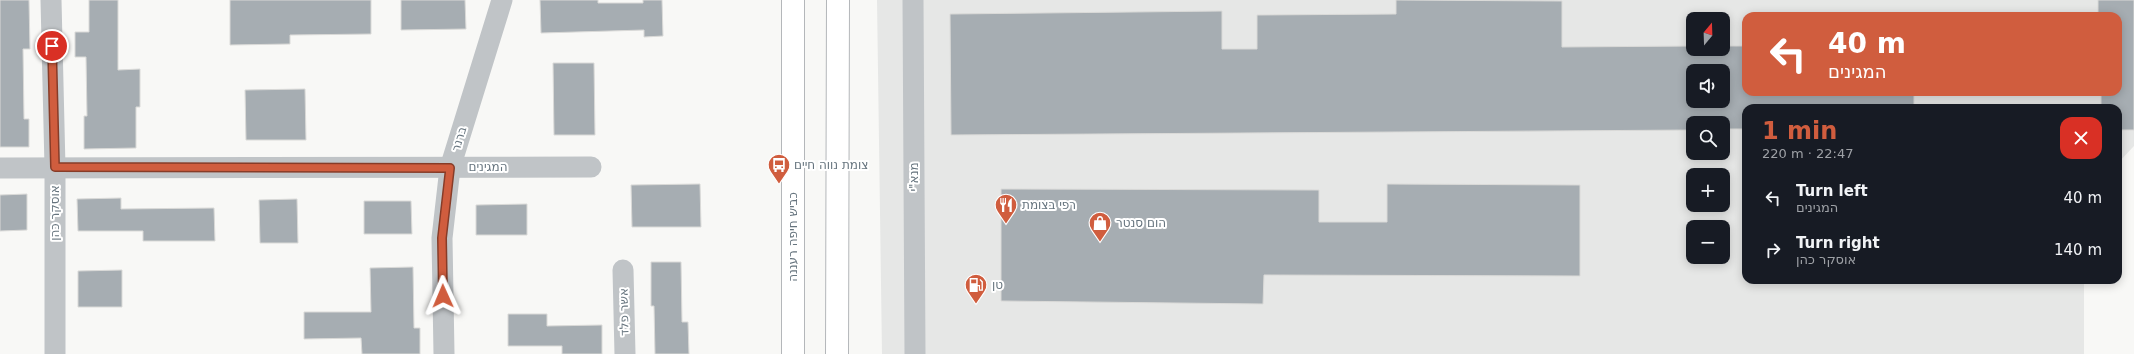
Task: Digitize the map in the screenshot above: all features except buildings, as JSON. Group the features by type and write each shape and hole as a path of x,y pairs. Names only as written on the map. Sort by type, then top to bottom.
{"highway":[{"path":"837,354 838,0"},
{"name":"כביש חיפה רעננה","path":"791,5 793,354"}],"street":[{"name":"אוסקר כהן","path":"51,0 55,167 55,354"},
{"name":"ברנר","path":"444,354 442,238 450,168 502,0"},
{"name":"מנא\"י","path":"913,0 915,354"},
{"name":"המגינים","path":"0,168 592,167"},
{"name":"אשר פלד","path":"623,270 625,354"}],"shaded area":[{"path":"877,0 2134,0 2134,146 2122,159 2122,104 1742,104 1742,284 2084,284 2084,354 882,354"}],"place":[{"name":"צומת נווה חיים","path":"779,184"},
{"name":"רפי בצומת","path":"1006,224"},
{"name":"הום סנטר","path":"1100,242"},
{"name":"טן","path":"976,304"}],"route":[{"path":"52,46 55,167 450,168 442,238 443,296"}]}
